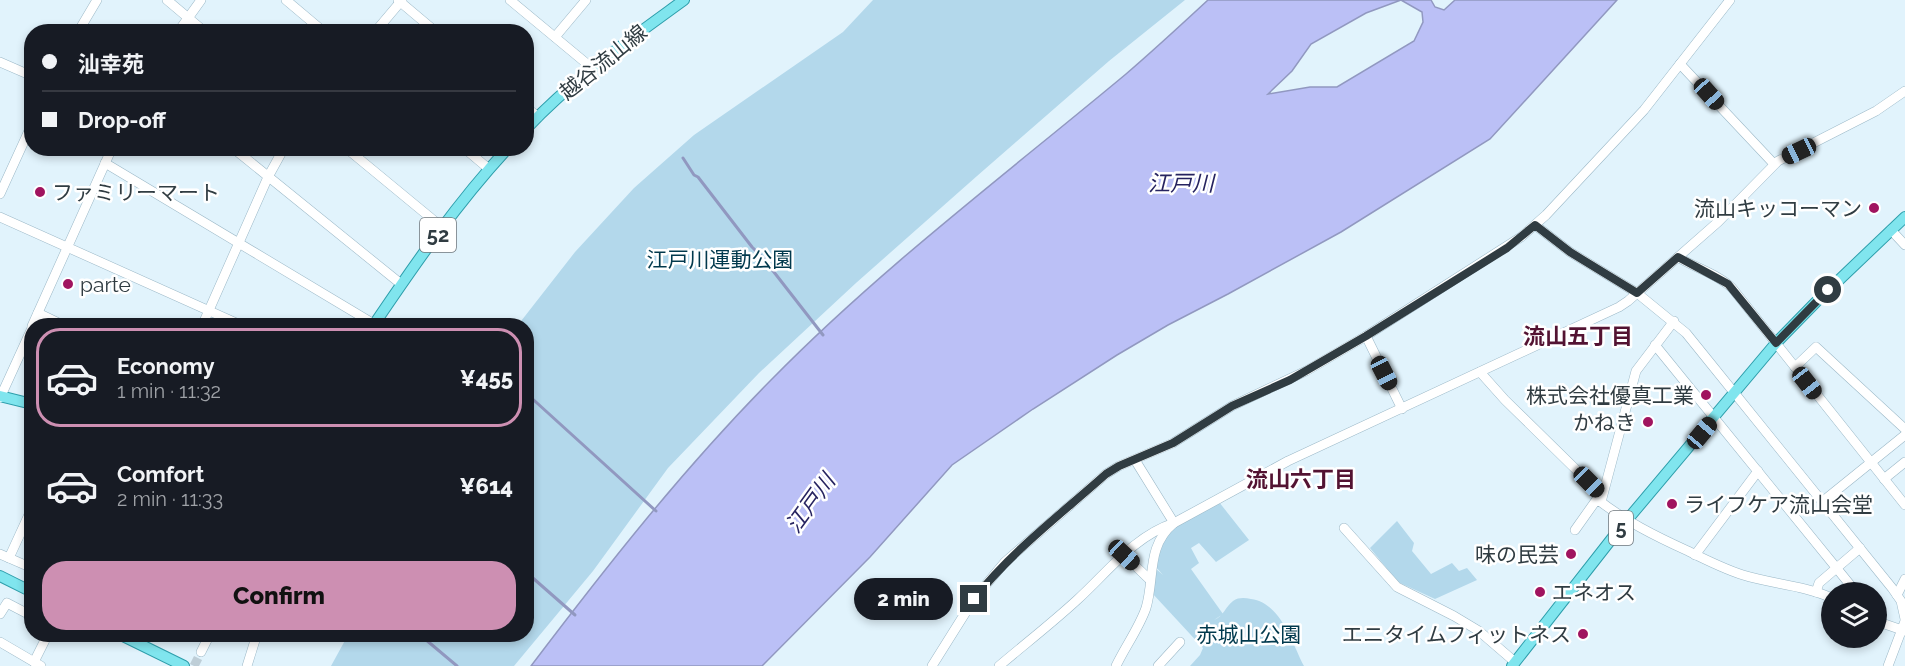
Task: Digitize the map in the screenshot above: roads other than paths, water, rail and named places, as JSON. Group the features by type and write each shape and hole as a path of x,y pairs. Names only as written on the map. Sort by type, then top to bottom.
{"main road":[{"name":"越谷流山線","path":"534,121 592,68 684,0"},
{"name":"52","path":"379,318 443,228 501,156"},
{"name":"5","path":"1513,664 1627,521 1776,343 1815,302 1905,217"},
{"path":"0,396 24,402"},
{"path":"0,576 24,588"},
{"path":"135,642 184,666"}],"street":[{"path":"83,24 97,0"},
{"path":"167,0 196,24"},
{"path":"183,24 201,0"},
{"path":"286,0 314,24"},
{"path":"510,0 592,68"},
{"path":"555,37 586,0"},
{"path":"932,666 974,599 1005,562 1106,474 1173,443 1232,406 1290,380 1366,336 1507,248 1535,225 1644,110 1730,0"},
{"path":"381,24 400,1 427,24"},
{"path":"0,62 24,72"},
{"path":"1680,64 1773,164"},
{"path":"999,666 1066,610 1152,532 1288,461 1619,307 1718,222 1773,164 1876,111 1905,91"},
{"path":"534,114 538,117"},
{"path":"0,194 24,142"},
{"path":"36,318 108,156"},
{"path":"243,156 401,284"},
{"path":"206,318 268,177 280,156"},
{"path":"356,156 443,228"},
{"path":"474,156 489,169"},
{"path":"105,163 362,318"},
{"path":"0,217 226,318"},
{"path":"1535,225 1570,252 1637,293 1674,321 1700,349 1860,548 1901,601 1904,625 1888,666"},
{"path":"1892,230 1905,244"},
{"path":"1678,257 1728,284 1905,505"},
{"path":"38,313 48,318"},
{"path":"1575,530 1600,498 1636,371 1674,321"},
{"path":"1366,336 1402,409"},
{"path":"0,396 24,344"},
{"path":"1655,345 1848,582"},
{"path":"1795,367 1816,347 1905,429"},
{"path":"1480,372 1600,498 1627,521 1649,534 1743,574 1821,594"},
{"path":"1822,501 1905,435"},
{"path":"1135,460 1173,523"},
{"path":"1884,479 1905,462"},
{"path":"1695,555 1758,471"},
{"path":"24,522 5,556 24,564"},
{"path":"1116,666 1146,607 1154,552 1163,533 1173,523"},
{"path":"1344,528 1396,587 1479,631 1513,664"},
{"path":"1816,592 1819,583 1860,548"},
{"path":"1124,555 1150,580"},
{"path":"1897,595 1905,579"},
{"path":"0,614 7,603 24,612"},
{"path":"1887,623 1904,625"},
{"path":"0,642 37,664 45,642"},
{"path":"201,652 206,642"},
{"path":"247,666 254,642"},
{"path":"1158,666 1180,642"}],"water":[{"name":"江戸川","path":"1208,0 1401,0 1431,0 1435,7 1444,10 1455,0 1617,0 1490,139 1341,232 1117,355 952,465 870,557 762,666 531,666 646,519 707,448 771,380 856,299 1126,74","holes":["1401,0 1422,12 1423,22 1414,41 1337,87 1310,87 1268,94 1292,71 1311,44 1366,13"]}],"waterway":[{"path":"683,158 694,175 698,177 823,335"},
{"path":"534,400 656,511"},
{"path":"534,579 575,615"},
{"path":"428,642 457,666"}],"tunnel":[{"path":"194,666 201,652"}],"place":[{"name":"ファミリーマート","path":"40,192"},
{"name":"流山キッコーマン","path":"1874,208"},
{"name":"parte","path":"68,284"},
{"name":"株式会社優真工業","path":"1706,395"},
{"name":"かねき","path":"1648,422"},
{"name":"ライフケア流山会堂","path":"1672,504"},
{"name":"味の民芸","path":"1571,554"},
{"name":"エネオス","path":"1540,592"},
{"name":"エニタイムフィットネス","path":"1583,634"}],"district":[{"name":"流山五丁目","path":"1578,336"},
{"name":"流山六丁目","path":"1301,479"}],"park label":[{"name":"江戸川運動公園","path":"720,259"},
{"name":"赤城山公園","path":"1249,634"}]}
